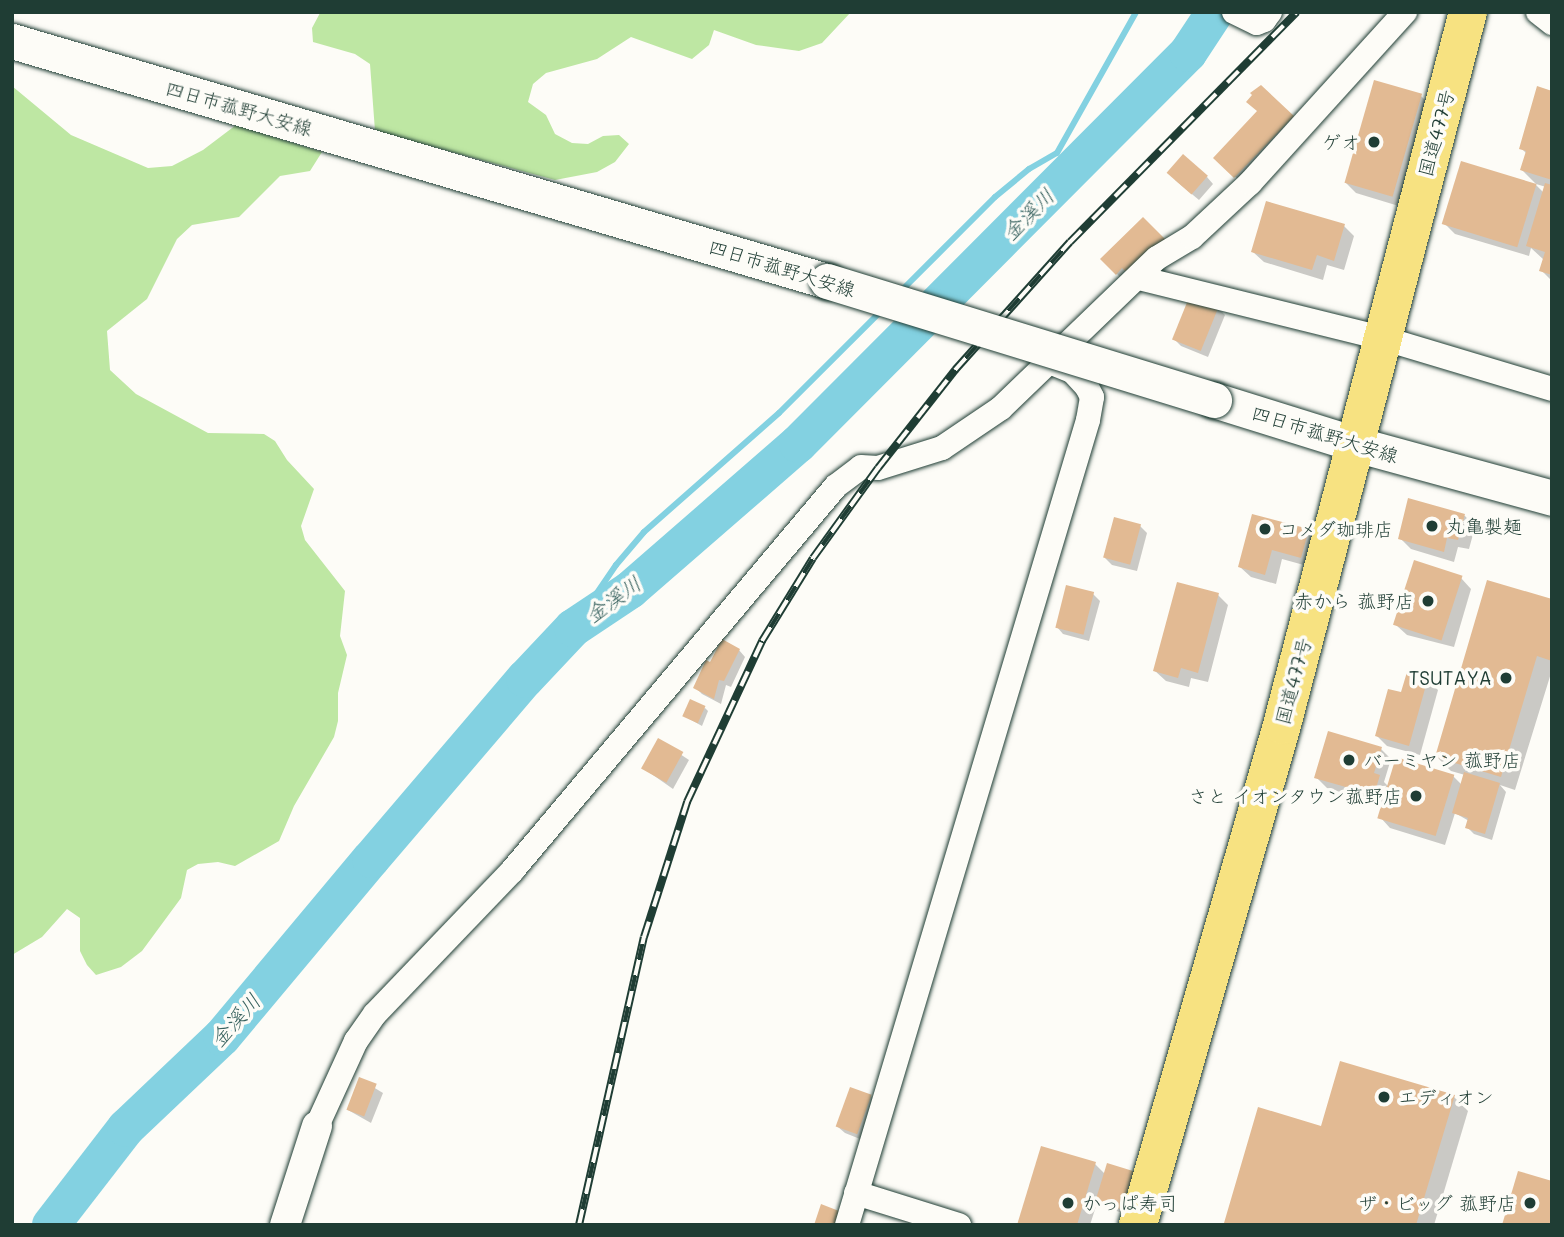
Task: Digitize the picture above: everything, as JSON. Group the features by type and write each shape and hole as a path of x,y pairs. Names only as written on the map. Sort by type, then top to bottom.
{"highway":[{"name":"国道477号","path":"1138,1225 1282,725 1468,12"}],"main road":[{"name":"四日市菰野大安線","path":"12,41 827,281 1355,444 1552,498"}],"street":[{"path":"285,1225 317,1126 356,1041 375,1014 512,871 836,486 861,467 878,468 942,448 1001,408 1052,363 1157,258 1192,237 1250,183 1405,12"},
{"path":"1538,12 1552,23"},
{"path":"1139,278 1382,338 1552,389"},
{"path":"847,1225 1088,419 1092,397 1087,387 1072,371 1052,363"},
{"path":"856,1193 959,1225"}],"green space":[{"path":"851,12 822,43 799,51 756,45 714,30 709,45 692,59 631,37 597,59 546,73 533,84 528,102 546,115 555,134 572,143 588,144 603,136 619,135 629,144 615,162 597,172 555,180 375,131 370,64 355,54 313,42 312,28 320,13"},
{"path":"12,86 71,135 148,168 172,166 203,150 236,125 322,152 310,171 280,176 239,217 192,225 177,239 147,299 107,331 110,370 136,394 208,433 264,434 275,441 287,460 314,489 301,526 305,540 345,591 340,636 347,655 338,693 338,721 334,737 294,806 279,841 235,866 218,862 198,864 187,870 181,898 142,951 121,967 96,975 80,951 80,918 67,909 42,937 12,955"}],"building":[{"path":"1374,80 1422,94 1393,197 1345,183"},
{"path":"1261,85 1294,116 1234,178 1213,158 1257,111 1246,102 1252,95 1250,93"},
{"path":"1537,86 1552,91 1552,180 1520,170 1526,151 1519,149"},
{"path":"1183,154 1208,176 1192,195 1167,173"},
{"path":"1461,161 1537,184 1517,247 1442,224"},
{"path":"1545,183 1552,185 1552,275 1539,271 1545,252 1526,246"},
{"path":"1266,201 1345,224 1334,261 1317,255 1312,270 1251,252"},
{"path":"1143,217 1169,243 1130,276 1122,268 1116,275 1100,259"},
{"path":"1190,295 1219,307 1201,351 1172,340"},
{"name":"丸亀製麺","path":"1408,498 1465,514 1458,540 1447,538 1444,552 1398,539"},
{"path":"1252,514 1309,529 1301,558 1272,550 1265,575 1238,567"},
{"path":"1114,517 1141,524 1130,565 1103,558"},
{"name":"赤から 菰野店","path":"1414,560 1463,576 1441,640 1393,625"},
{"path":"1487,580 1552,599 1552,661 1537,656 1501,777 1435,757"},
{"path":"1177,582 1219,593 1198,673 1181,668 1178,678 1153,671"},
{"path":"1066,585 1094,592 1083,635 1055,628"},
{"path":"722,639 740,649 724,681 719,680 714,699 693,688 706,660 710,662"},
{"path":"1407,672 1428,678 1409,746 1375,736 1388,689 1401,692"},
{"path":"690,699 706,706 698,723 682,716"},
{"name":"バーミヤン 菰野店","path":"1328,731 1382,747 1374,773 1380,775 1374,795 1314,778"},
{"path":"658,738 683,752 666,783 641,769"},
{"name":"さと イオンタウン菰野店","path":"1396,757 1454,775 1436,836 1377,818"},
{"path":"1464,772 1500,783 1485,834 1465,828 1468,818 1452,813"},
{"path":"1340,1061 1455,1095 1416,1225 1224,1223 1258,1107 1321,1126"},
{"path":"359,1077 377,1084 364,1116 346,1110"},
{"path":"850,1087 872,1095 857,1134 836,1126"},
{"path":"1041,1146 1096,1162 1077,1225 1017,1225"},
{"path":"1107,1163 1134,1171 1122,1209 1095,1201"},
{"name":"ザ・ビッグ 菰野店","path":"1518,1171 1552,1181 1552,1225 1502,1225"},
{"path":"821,1204 839,1211 835,1225 814,1225"}],"waterway":[{"path":"900,292 995,197 1029,169 1057,153 1136,12"},
{"name":"金溪川","path":"51,1225 126,1128 222,1037 525,679 573,628 630,590 798,444 1188,53 1215,12"},
{"path":"573,628 616,565 644,532 779,413 882,310"}],"railway":[{"path":"579,1225 644,937 687,802 762,641 813,558 878,468 955,370 1070,242 1297,12"}],"place":[{"name":"ゲオ","path":"1374,142"},
{"name":"丸亀製麺","path":"1432,526"},
{"name":"コメダ珈琲店","path":"1265,529"},
{"name":"赤から 菰野店","path":"1428,601"},
{"name":"TSUTAYA","path":"1506,678"},
{"name":"バーミヤン 菰野店","path":"1349,760"},
{"name":"さと イオンタウン菰野店","path":"1416,796"},
{"name":"エディオン","path":"1384,1097"},
{"name":"かっぱ寿司","path":"1068,1203"},
{"name":"ザ・ビッグ 菰野店","path":"1530,1203"}]}
